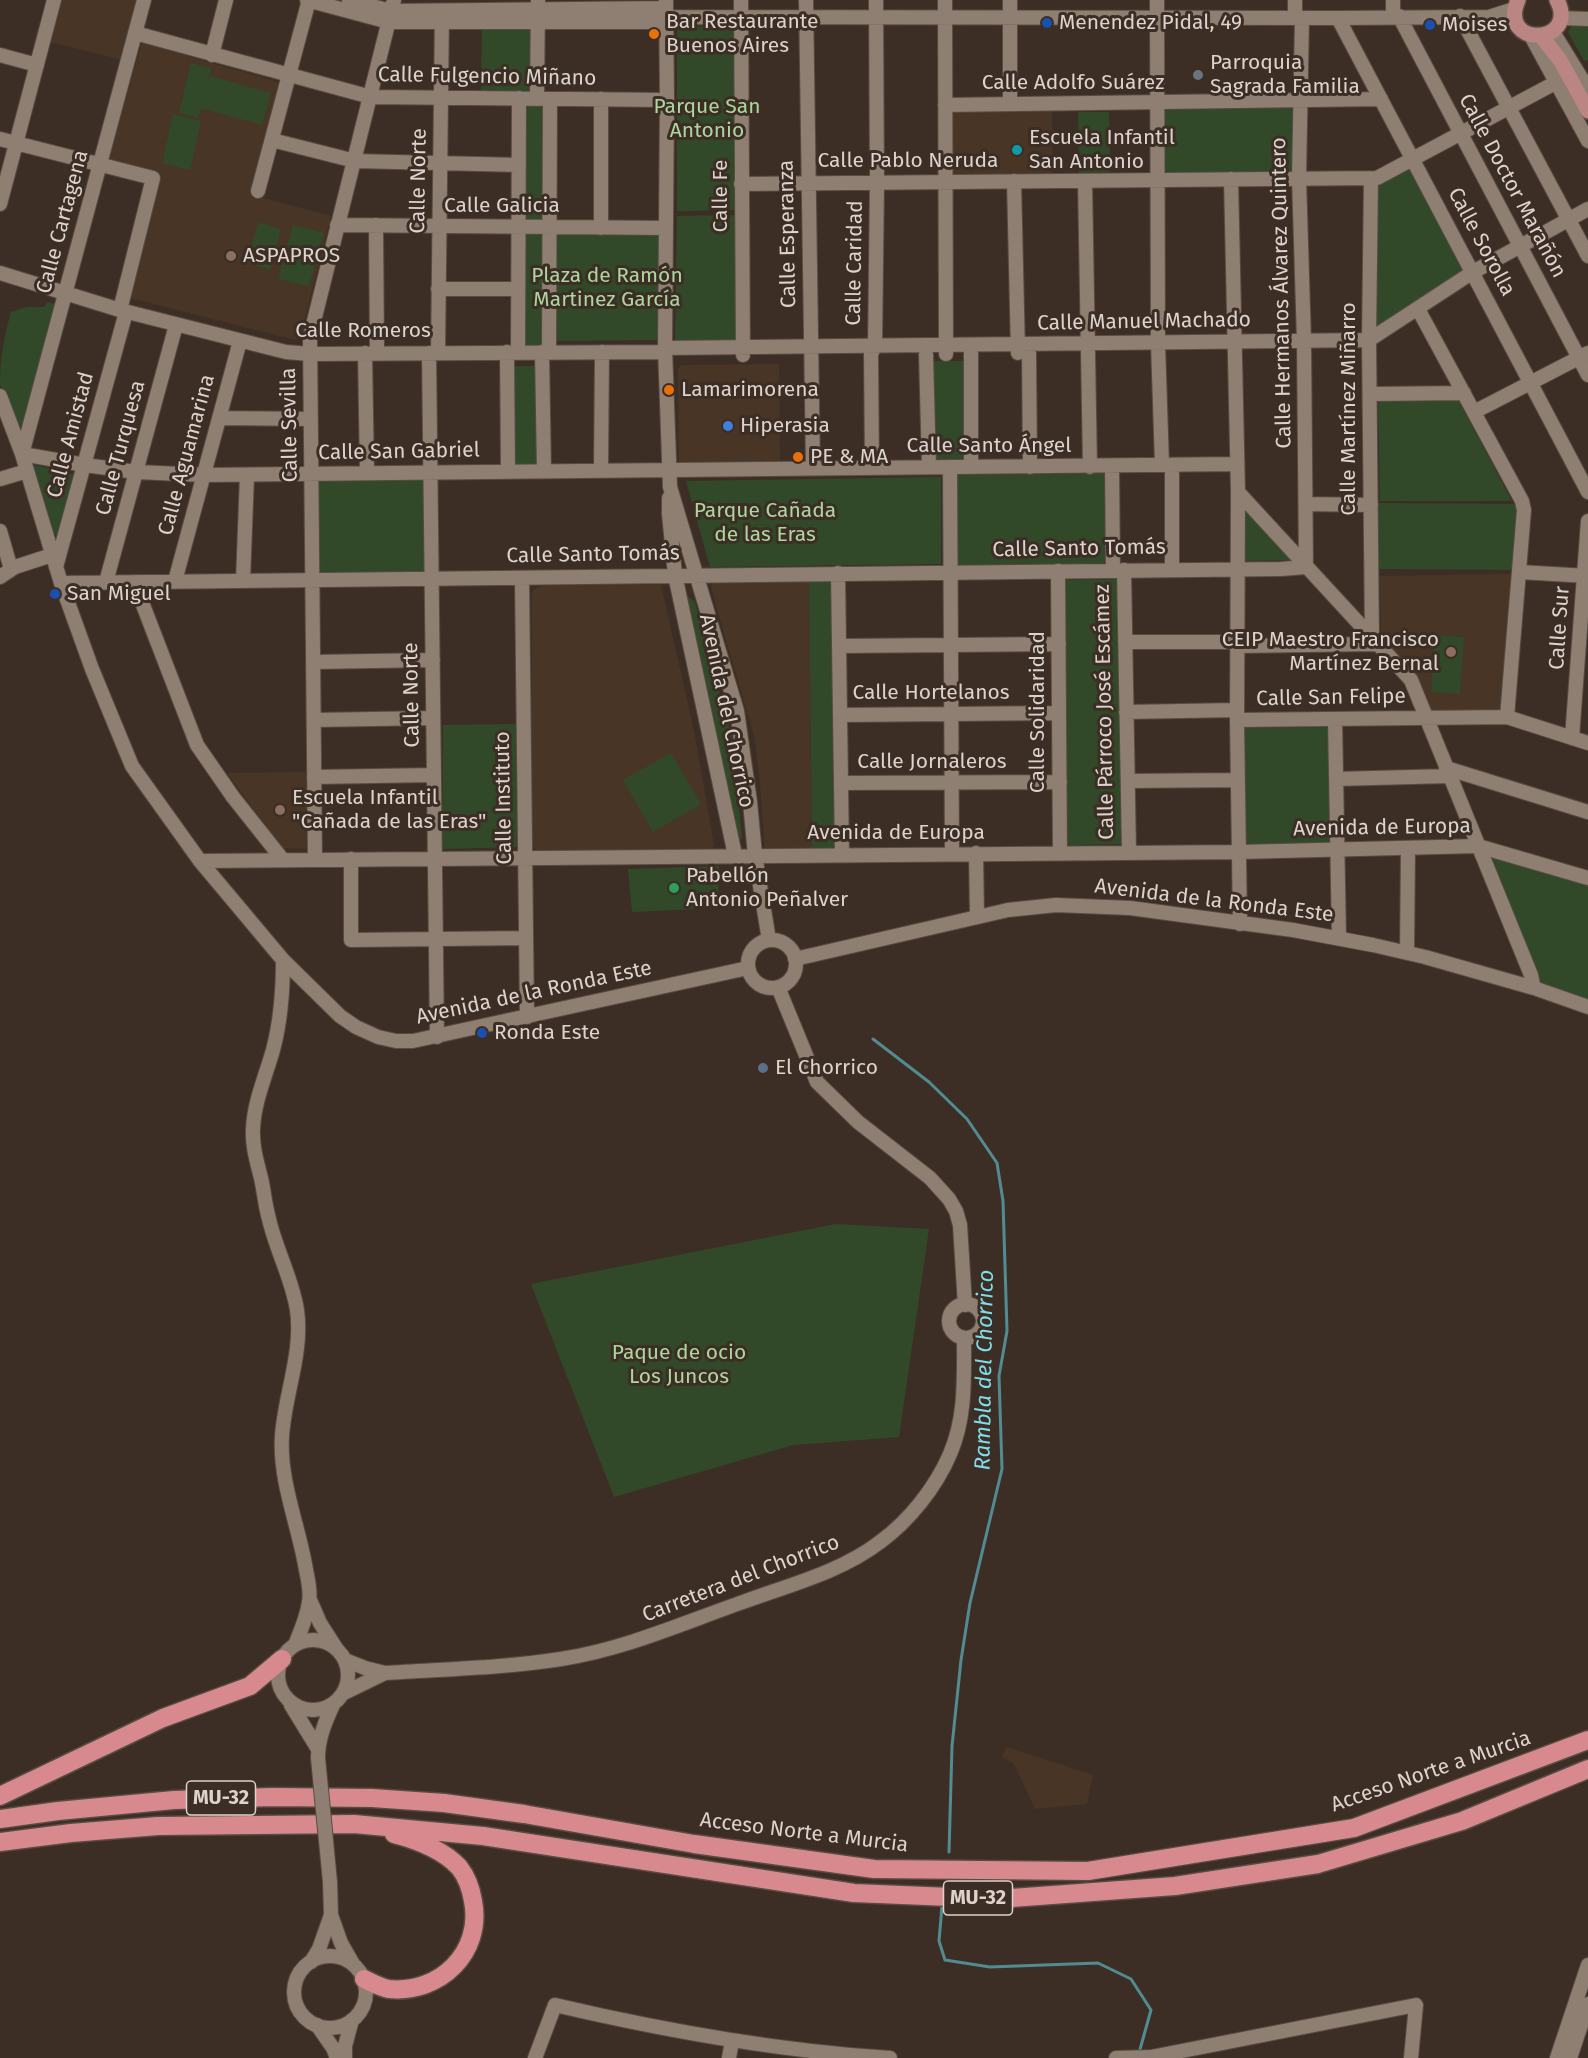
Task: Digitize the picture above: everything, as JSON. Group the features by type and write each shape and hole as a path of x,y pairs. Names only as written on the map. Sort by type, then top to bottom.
{"highway":[{"path":"0,1796 164,1718 250,1686 282,1659"},
{"name":"Acceso Norte a Murcia","path":"0,1819 58,1810 174,1800 272,1797 372,1798 444,1803 524,1814 694,1844 874,1869 1088,1870 1354,1828 1588,1740"},
{"name":"MU-32","path":"0,1842 71,1833 158,1826 354,1824 483,1836 854,1893 998,1899 1175,1886 1318,1864 1462,1821 1588,1769"},
{"path":"354,1824 428,1845 443,1854 464,1875 470,1886 476,1914 474,1931 462,1957 453,1968 430,1983 404,1989 387,1989 358,1972"}],"main road":[{"path":"1514,3 1517,25 1523,32 1552,24 1560,60 1588,111"}],"street":[{"path":"0,204 54,0"},
{"name":"Calle Cartagena","path":"22,454 144,0"},
{"path":"212,55 226,0"},
{"path":"258,191 308,0 442,16 535,8 741,17 1489,16 1517,25"},
{"path":"349,0 391,11"},
{"name":"Calle Fe","path":"741,0 743,351"},
{"name":"Calle Esperanza","path":"806,0 813,468"},
{"name":"Calle Caridad","path":"872,467 877,183 876,0"},
{"path":"945,0 946,349"},
{"path":"1010,0 1010,104"},
{"path":"1156,0 1158,347 1172,570"},
{"name":"Calle Hermanos Álvarez Quintero","path":"1295,0 1298,18 1300,101 1299,178 1304,341 1306,567"},
{"path":"1392,0 1396,16"},
{"path":"1489,16 1496,0"},
{"path":"1489,16 1514,3"},
{"path":"535,8 544,99 550,227 545,352 544,471"},
{"name":"Calle Sevilla","path":"315,860 310,337 391,11"},
{"path":"1552,24 1588,11"},
{"name":"Avenida del Chorrico","path":"666,12 665,352 670,469 669,514 675,575 735,855"},
{"name":"Calle Norte","path":"437,1037 430,472 433,353 438,289 442,16"},
{"name":"Calle Doctor Marañón","path":"1396,16 1520,246 1583,355 1588,375"},
{"path":"1460,16 1588,256"},
{"name":"Calle Sorolla","path":"1338,18 1587,488"},
{"path":"1552,24 1588,19"},
{"path":"1552,24 1556,83 1588,141"},
{"path":"1552,24 1588,89"},
{"name":"Calle Fulgencio Miñano","path":"135,33 371,97 667,100"},
{"path":"0,55 37,65"},
{"name":"Calle Pablo Neruda","path":"741,184 1371,179 1377,178 1556,83"},
{"path":"508,471 512,352 518,289 519,98"},
{"path":"601,99 601,228"},
{"name":"Calle Adolfo Suárez","path":"945,105 1381,99"},
{"path":"0,139 100,164"},
{"path":"272,140 354,161 519,165"},
{"name":"Calle Amistad","path":"58,576 153,178 100,164"},
{"path":"1231,179 1238,492 1237,715 1240,924"},
{"name":"Calle Martínez Miñarro","path":"1371,179 1369,340 1375,641"},
{"path":"1014,181 1030,467"},
{"path":"1085,181 1090,467"},
{"path":"1369,340 1473,272 1588,209"},
{"name":"Calle Galicia","path":"337,225 666,228"},
{"path":"367,473 376,225"},
{"name":"Calle Romeros","path":"0,273 176,326 286,352 309,354 665,352"},
{"path":"438,289 518,289"},
{"path":"1418,309 1524,510 1507,717"},
{"name":"Calle Turquesa","path":"106,582 176,326"},
{"name":"Calle Manuel Machado","path":"873,350 926,354 946,349 971,353 1369,340"},
{"name":"Calle Aguamarina","path":"175,581 240,341"},
{"name":"Calle Manuel Machado","path":"665,352 1022,350"},
{"path":"601,470 602,352"},
{"path":"971,353 971,467"},
{"path":"926,354 929,467"},
{"path":"1474,412 1583,355"},
{"path":"1370,394 1464,393"},
{"name":"Avenida de la Ronda Este","path":"0,397 22,454 58,576 92,669 132,766 200,861 283,960 340,1016 356,1027 378,1037 396,1041 413,1041 748,968"},
{"path":"219,418 311,419"},
{"name":"Calle San Gabriel","path":"22,454 136,472 204,475 670,469"},
{"name":"Calle Santo Ángel","path":"670,469 1237,464"},
{"name":"Calle Párroco José Escámez","path":"1112,466 1125,642 1129,852"},
{"path":"950,467 952,854"},
{"path":"0,479 27,471"},
{"path":"243,580 247,475"},
{"name":"Avenida del Chorrico","path":"670,487 737,711 768,940"},
{"path":"1238,492 1411,680 1531,975 1534,988"},
{"path":"1306,504 1371,504"},
{"name":"Calle Sur","path":"1572,738 1582,684 1588,521"},
{"path":"0,531 6,573 52,555"},
{"name":"Calle Santo Tomás","path":"58,576 106,582 136,582 1306,567"},
{"name":"Calle Solidaridad","path":"1058,571 1060,853"},
{"path":"838,573 842,854"},
{"path":"1519,573 1586,576"},
{"name":"Calle Instituto","path":"522,578 527,1017"},
{"path":"136,582 197,745 233,797 283,860"},
{"path":"1125,642 1237,644 1375,641"},
{"path":"839,646 1059,644"},
{"path":"314,662 433,660"},
{"name":"Calle San Felipe","path":"1126,712 1335,719 1507,717 1588,743"},
{"name":"Calle Hortelanos","path":"840,715 1059,713"},
{"path":"314,720 433,718"},
{"path":"1335,719 1339,938"},
{"path":"1336,779 1448,772 1588,812"},
{"path":"314,777 434,775"},
{"path":"1128,781 1238,780"},
{"name":"Calle Jornaleros","path":"841,783 1060,782"},
{"name":"Avenida de Europa","path":"200,861 1239,852 1478,846 1588,878"},
{"path":"1407,953 1408,848"},
{"path":"976,854 977,917"},
{"path":"351,859 351,940 526,938"},
{"name":"Avenida de la Ronda Este","path":"795,958 1008,910 1056,905 1130,908 1339,938 1407,953 1534,988 1588,1007"},
{"path":"768,940 776,940 788,946 795,958 794,973 790,979 778,987 762,986 751,975 748,968 750,953 761,942 768,940"},
{"path":"283,960 283,993 279,1022 256,1106 253,1146 269,1219 294,1292 297,1312 298,1339 295,1367 282,1436 283,1464 303,1552 310,1599 320,1623 341,1654 348,1671 348,1682 344,1693 333,1705 324,1725 318,1753 331,1915 341,1943 358,1972 366,1990 365,2001 360,2012 352,2020 335,2028 317,2025 307,2020 295,2001 294,1989 303,1969 321,1957 332,1956 343,1959 358,1972"},
{"path":"778,987 817,1082 858,1122 930,1178 956,1211 960,1225 965,1305"},
{"path":"965,1305 978,1310 982,1323 976,1334 964,1338 953,1332 950,1320 956,1308 965,1305"},
{"name":"Carretera del Chorrico","path":"341,1654 365,1668 385,1673 531,1664 594,1653 648,1637 817,1574 861,1555 882,1541 915,1507 941,1472 950,1454 960,1425 963,1406 964,1338"},
{"path":"310,1599 305,1621 295,1645 282,1659 278,1670 278,1682 282,1694 290,1703 318,1753"},
{"path":"295,1645 305,1640 327,1642 341,1654"},
{"name":"Carretera del Chorrico","path":"344,1693 385,1673"},
{"path":"290,1703 300,1709 311,1711 322,1710 333,1705"},
{"path":"311,1962 319,1949 331,1915"},
{"path":"1557,2058 1588,1965"},
{"path":"1570,2058 1588,2004"},
{"path":"535,2058 555,2005 646,2026 732,2041 824,2054 891,2058"},
{"path":"1116,2058 1151,2058 1416,2005 1411,2058"},
{"path":"345,2058 345,2046 352,2020"},
{"path":"317,2025 337,2058"},
{"path":"729,2058 732,2041"}],"shaded area":[{"path":"61,0 139,0 122,60 50,42"},
{"path":"142,43 282,83 252,195 331,216 300,337 296,340 130,298 162,174 108,160"},
{"path":"1052,108 1053,174 953,175 952,115 956,110"},
{"name":"Hiperasia","path":"779,364 780,463 682,465 679,462 678,369 681,365"},
{"name":"CEIP Maestro Francisco Martínez Bernal","path":"1512,574 1502,714 1431,713 1418,679 1381,636 1380,576"},
{"path":"715,582 809,582 812,849 765,849 754,735 718,613 711,585"},
{"path":"547,583 661,585 694,731 714,845 712,849 537,852 531,844 532,591"},
{"name":"Escuela Infantil \"Cañada de las Eras\"","path":"306,772 307,849 282,848 227,773"},
{"path":"1007,1747 1093,1775 1087,1804 1035,1809 1014,1764 1002,1757"}],"green space":[{"path":"482,25 533,26 532,93 481,93"},
{"name":"Parque San Antonio","path":"737,26 737,210 677,211 677,27"},
{"path":"1572,26 1588,26 1588,60 1584,61 1568,32"},
{"path":"191,63 211,68 207,86 210,76 271,93 262,125 201,108 198,118 179,113"},
{"path":"523,104 548,105 547,224 521,224"},
{"path":"1295,106 1293,171 1161,174 1161,107"},
{"path":"1078,112 1109,112 1110,172 1079,173"},
{"path":"173,114 201,121 190,170 162,163"},
{"path":"1411,168 1467,276 1376,328 1376,187"},
{"path":"735,215 737,341 675,341 677,216"},
{"path":"258,222 281,229 270,270 247,263"},
{"path":"293,225 324,233 309,286 278,279"},
{"path":"523,232 546,232 546,348 521,348"},
{"name":"Plaza de Ramón Martinez García","path":"556,233 659,236 658,340 555,341"},
{"path":"47,302 56,304 26,428 16,424 1,389 0,375 6,330 11,312 27,307 45,307"},
{"path":"932,361 964,361 964,459 933,459"},
{"path":"509,366 538,366 539,465 510,466"},
{"path":"1457,398 1512,501 1380,501 1378,399"},
{"path":"30,464 73,474 58,534 50,534"},
{"path":"1106,473 1108,563 957,566 956,475"},
{"name":"Parque Cañada de las Eras","path":"941,477 941,564 710,567 686,481"},
{"path":"426,479 426,571 317,574 318,481"},
{"path":"1378,503 1517,504 1512,570 1379,569"},
{"path":"1244,509 1290,560 1245,561"},
{"path":"1119,579 1122,844 1068,845 1064,580"},
{"path":"809,582 835,582 838,849 812,849"},
{"path":"682,592 695,602 731,734 742,838 739,842"},
{"path":"1435,635 1464,637 1460,694 1431,692"},
{"path":"516,724 518,847 442,849 443,725"},
{"path":"1332,727 1333,847 1245,848 1244,728"},
{"path":"671,753 701,804 653,832 623,780"},
{"path":"1495,854 1588,886 1588,1002 1544,989 1490,858"},
{"name":"Pabellón Antonio Peñalver","path":"719,866 718,908 632,912 628,869"},
{"name":"Paque de ocio Los Juncos","path":"836,1224 929,1229 899,1437 793,1445 614,1497 531,1284"}],"waterway":[{"name":"Rambla del Chorrico","path":"873,1039 929,1082 967,1119 997,1163 1003,1201 1007,1331 999,1376 1002,1469 970,1603 961,1660 952,1746 949,1852"},
{"name":"Rambla del Chorrico","path":"942,1906 939,1941 945,1960 990,1967 1098,1963 1131,1979 1151,2010 1139,2053"}],"place":[{"name":"Menendez Pidal, 49","path":"1047,23"},
{"name":"Moises","path":"1430,25"},
{"name":"Bar Restaurante Buenos Aires","path":"654,34"},
{"name":"Parroquia Sagrada Familia","path":"1198,75"},
{"name":"Escuela Infantil San Antonio","path":"1017,150"},
{"name":"ASPAPROS","path":"231,256"},
{"name":"Lamarimorena","path":"669,390"},
{"name":"Hiperasia","path":"728,426"},
{"name":"PE & MA","path":"798,457"},
{"name":"San Miguel","path":"55,594"},
{"name":"CEIP Maestro Francisco Martínez Bernal","path":"1451,652"},
{"name":"Escuela Infantil \"Cañada de las Eras\"","path":"280,810"},
{"name":"Pabellón Antonio Peñalver","path":"674,888"},
{"name":"Ronda Este","path":"482,1033"},
{"name":"El Chorrico","path":"763,1068"}]}
